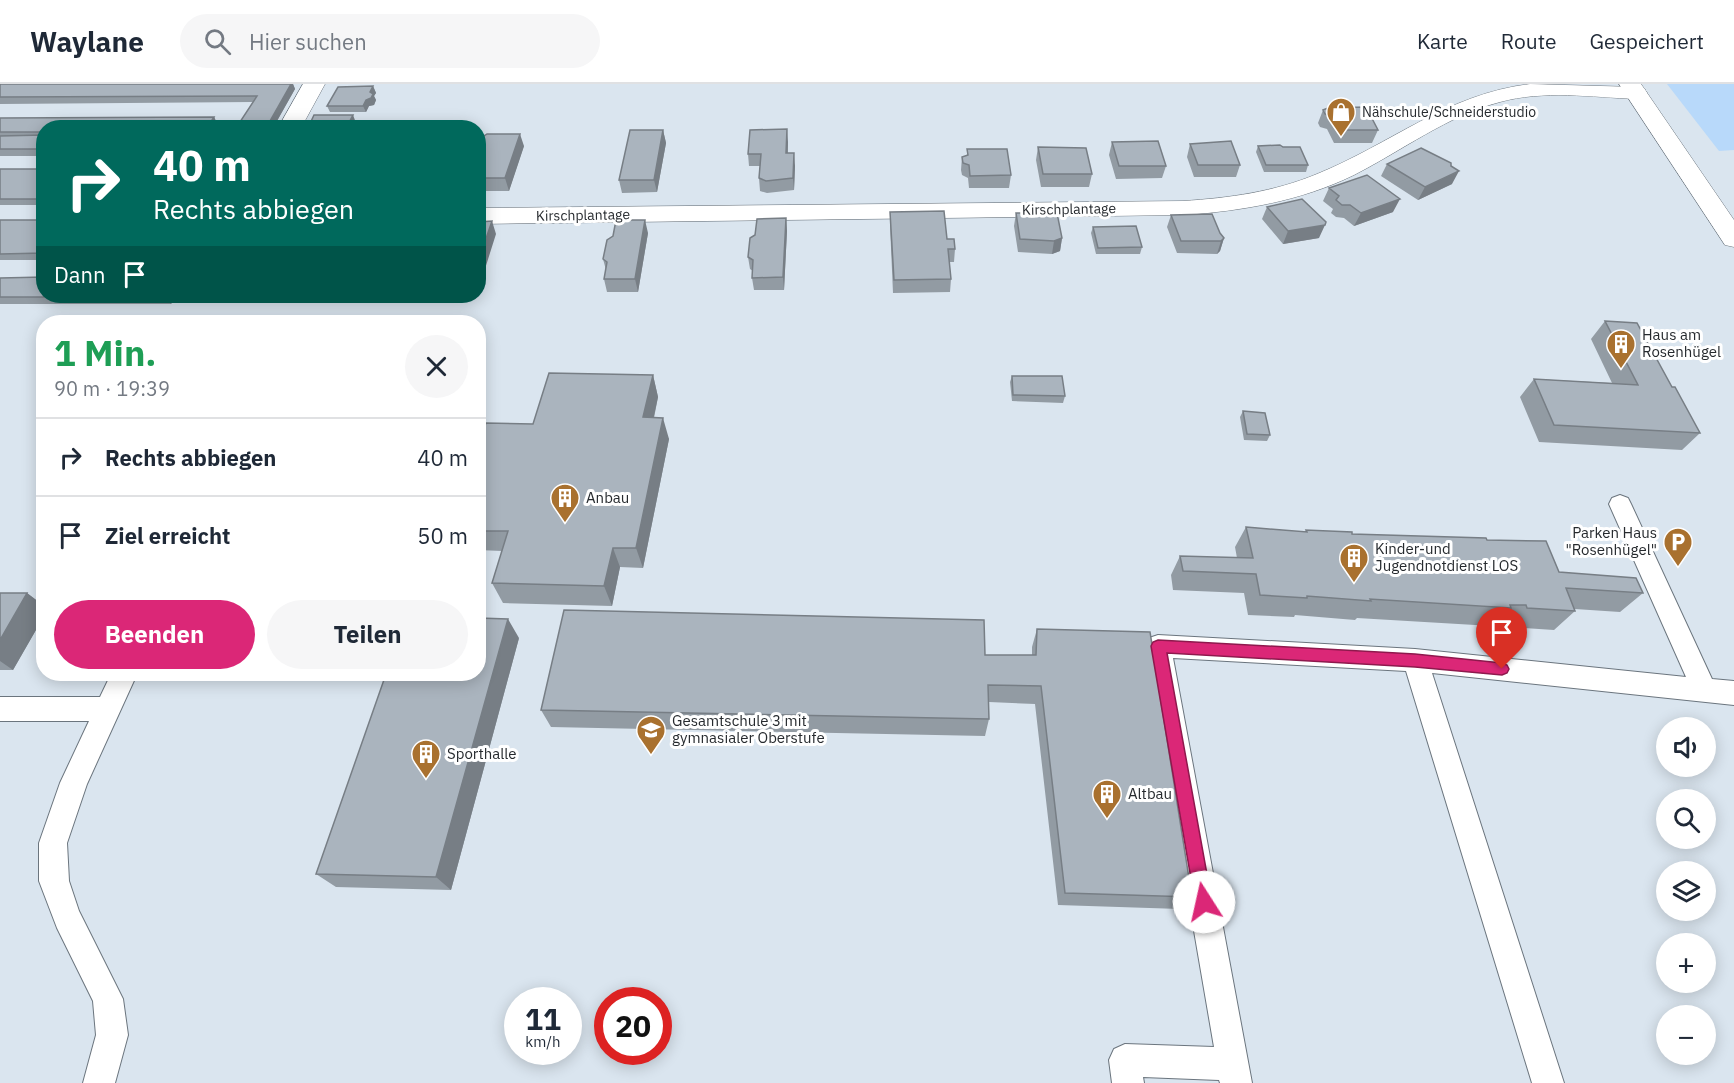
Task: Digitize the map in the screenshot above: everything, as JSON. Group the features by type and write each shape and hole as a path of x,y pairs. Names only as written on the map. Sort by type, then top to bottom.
{"street":[{"path":"294,120 314,84"},
{"path":"1633,88 1734,239"},
{"name":"Kirschplantage","path":"486,216 1183,208 1228,205 1271,197 1312,185 1374,155 1439,117 1498,96 1534,92 1633,88"}],"lane":[{"path":"1620,504 1704,689"},
{"path":"1128,1083 1125,1060 1234,1073 1158,641 1415,660 1734,693"},
{"path":"1415,660 1548,1083"},
{"path":"99,1083 112,1035 108,999 67,918 57,890 54,881 53,843 74,783 120,681"},
{"path":"0,709 106,709"}],"shaded area":[{"path":"1667,84 1734,84 1734,150 1719,151"}],"building":[{"path":"0,84 291,84 271,120 241,120 257,96 0,97"},
{"path":"373,86 370,92 373,94 371,98 366,100 363,106 327,106 338,87"},
{"path":"1366,107 1378,130 1339,130 1333,117 1325,114 1323,110 1328,108"},
{"path":"314,115 353,115 350,120 312,120"},
{"path":"214,117 212,120 36,120 36,132 0,132 0,118"},
{"path":"787,129 786,153 794,153 793,178 766,181 759,178 761,154 748,154 750,130"},
{"path":"630,130 663,130 654,180 619,180"},
{"path":"520,134 505,178 486,178 486,135"},
{"path":"36,135 36,149 0,149 0,136"},
{"path":"1158,141 1166,166 1119,166 1112,142"},
{"path":"1231,141 1240,165 1198,165 1190,144"},
{"path":"1258,146 1300,147 1308,165 1266,165"},
{"path":"1038,147 1086,148 1092,174 1043,174"},
{"path":"1421,148 1451,163 1451,166 1459,171 1425,187 1387,164"},
{"path":"967,149 1007,149 1011,175 970,176 969,165 963,163 962,157 968,155"},
{"path":"0,169 36,169 36,199 0,199"},
{"path":"1367,175 1400,199 1361,213 1350,205 1342,205 1336,200 1339,196 1329,188"},
{"path":"1302,199 1326,222 1325,225 1288,231 1267,207"},
{"path":"944,211 947,239 954,239 955,249 948,249 951,279 894,280 890,212"},
{"path":"1016,213 1057,213 1062,238 1054,241 1020,239"},
{"path":"1212,214 1224,238 1221,241 1181,241 1171,215"},
{"path":"786,218 783,277 752,278 753,260 748,257 750,238 755,235 757,219"},
{"path":"0,220 36,220 36,253 0,254"},
{"path":"616,220 645,220 635,279 604,279 607,262 603,259 607,240 613,236"},
{"path":"486,221 492,221 486,239"},
{"path":"1136,226 1142,247 1098,248 1093,227"},
{"path":"36,277 36,297 0,297 0,278"},
{"path":"1605,321 1637,323 1700,433 1554,425 1534,379 1638,385"},
{"name":"Anbau","path":"549,373 653,375 643,417 663,418 636,548 613,548 604,586 492,583 508,531 486,531 486,423 533,424"},
{"path":"1012,376 1062,376 1065,396 1013,395"},
{"path":"1243,411 1265,413 1270,435 1247,434"},
{"path":"1246,527 1307,532 1306,530 1352,532 1352,534 1546,541 1559,572 1636,578 1643,593 1566,588 1575,611 1527,608 1526,605 1510,605 1511,608 1260,595 1256,574 1183,571 1180,556 1253,558"},
{"path":"0,593 27,593 0,640"},
{"name":"Altbau","path":"564,610 984,620 985,655 1036,655 1037,629 1150,632 1192,897 1065,893 1041,686 988,685 989,719 541,710"},
{"name":"Sporthalle","path":"486,618 508,619 436,877 316,874 384,681 486,681"}],"place":[{"name":"Nähschule/Schneiderstudio","path":"1341,138"},
{"name":"Haus am Rosenhügel","path":"1621,370"},
{"name":"Anbau","path":"565,524"},
{"name":"Parken Haus \"Rosenhügel\"","path":"1678,568"},
{"name":"Kinder-und Jugendnotdienst LOS","path":"1354,584"},
{"name":"Gesamtschule 3 mit gymnasialer Oberstufe","path":"651,756"},
{"name":"Sporthalle","path":"426,780"},
{"name":"Altbau","path":"1107,820"}],"route":[{"path":"1204,902 1158,646 1415,660 1502,669"}]}
